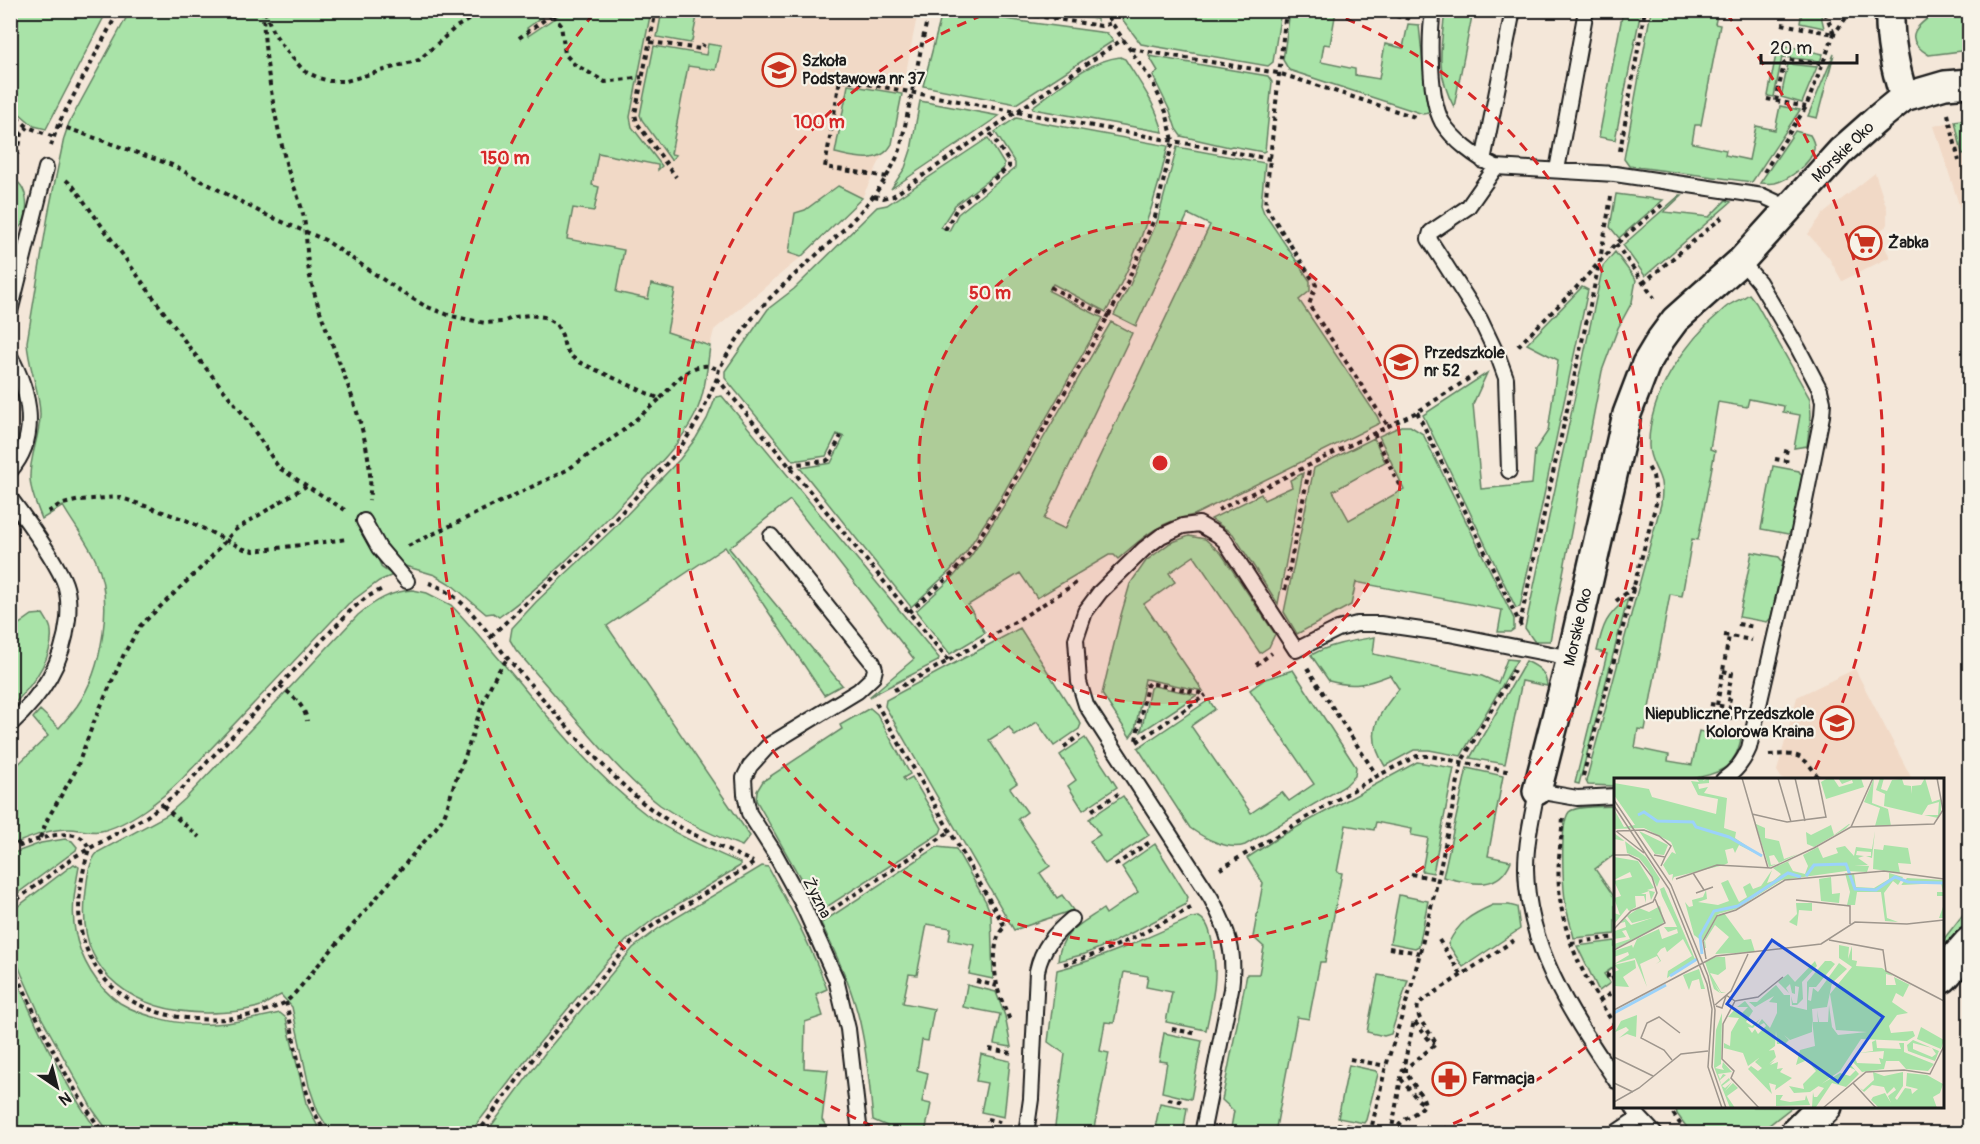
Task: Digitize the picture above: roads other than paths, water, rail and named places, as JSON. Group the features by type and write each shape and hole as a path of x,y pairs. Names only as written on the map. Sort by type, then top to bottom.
{"street":[{"path":"1890,10 1889,34 1896,72 1904,97"},
{"name":"Morskie Oko","path":"1539,785 1571,658 1624,425 1646,364 1661,339 1676,320 1742,261 1841,151 1904,97 1945,85 1970,83"},
{"path":"1944,974 1970,944"},
{"path":"1797,1134 1824,1108"}],"lane":[{"path":"1433,10 1430,48 1432,74 1434,94 1442,122 1467,148 1483,160 1496,167 1615,174 1763,196 1786,210"},
{"path":"1483,160 1513,10"},
{"path":"1557,170 1586,10"},
{"path":"1496,167 1468,207 1431,232 1429,239 1480,319 1506,378 1509,471"},
{"path":"10,312 46,168"},
{"path":"1726,778 1743,762 1749,748 1793,556 1823,402 1820,390 1798,348 1759,282 1742,261"},
{"path":"10,356 24,387 29,404 30,421 26,448 10,471"},
{"path":"10,498 30,525 64,580 70,602 64,648 56,667 29,707 10,725"},
{"path":"364,521 387,557 407,581"},
{"path":"1202,1134 1234,969 1233,953 1225,927 1201,881 1086,705 1079,682 1076,639 1085,612 1100,592 1120,571 1161,536 1183,525 1199,524 1225,541 1296,650 1338,629 1358,624 1380,624 1449,634 1571,658"},
{"name":"Żyzna","path":"771,536 873,663 875,669 873,677 858,691 769,745 750,766 744,778 749,813 774,852 812,922 836,979 848,1029 860,1134"},
{"path":"1539,785 1577,798 1614,796"},
{"name":"Morskie Oko","path":"1539,785 1529,832 1526,867 1535,928 1553,980 1614,1078"},
{"path":"1026,1134 1032,1099 1037,971 1041,954 1051,939 1072,919"},
{"path":"1614,1134 1635,1112 1655,1134"}],"place":[{"name":"Szkoła Podstawowa nr 37","path":"779,70"},
{"name":"Żabka","path":"1865,243"},
{"name":"Przedszkole nr 52","path":"1401,362"},
{"name":"Niepubliczne Przedszkole Kolorowa Kraina","path":"1837,723"},
{"name":"Farmacja","path":"1449,1079"}]}
